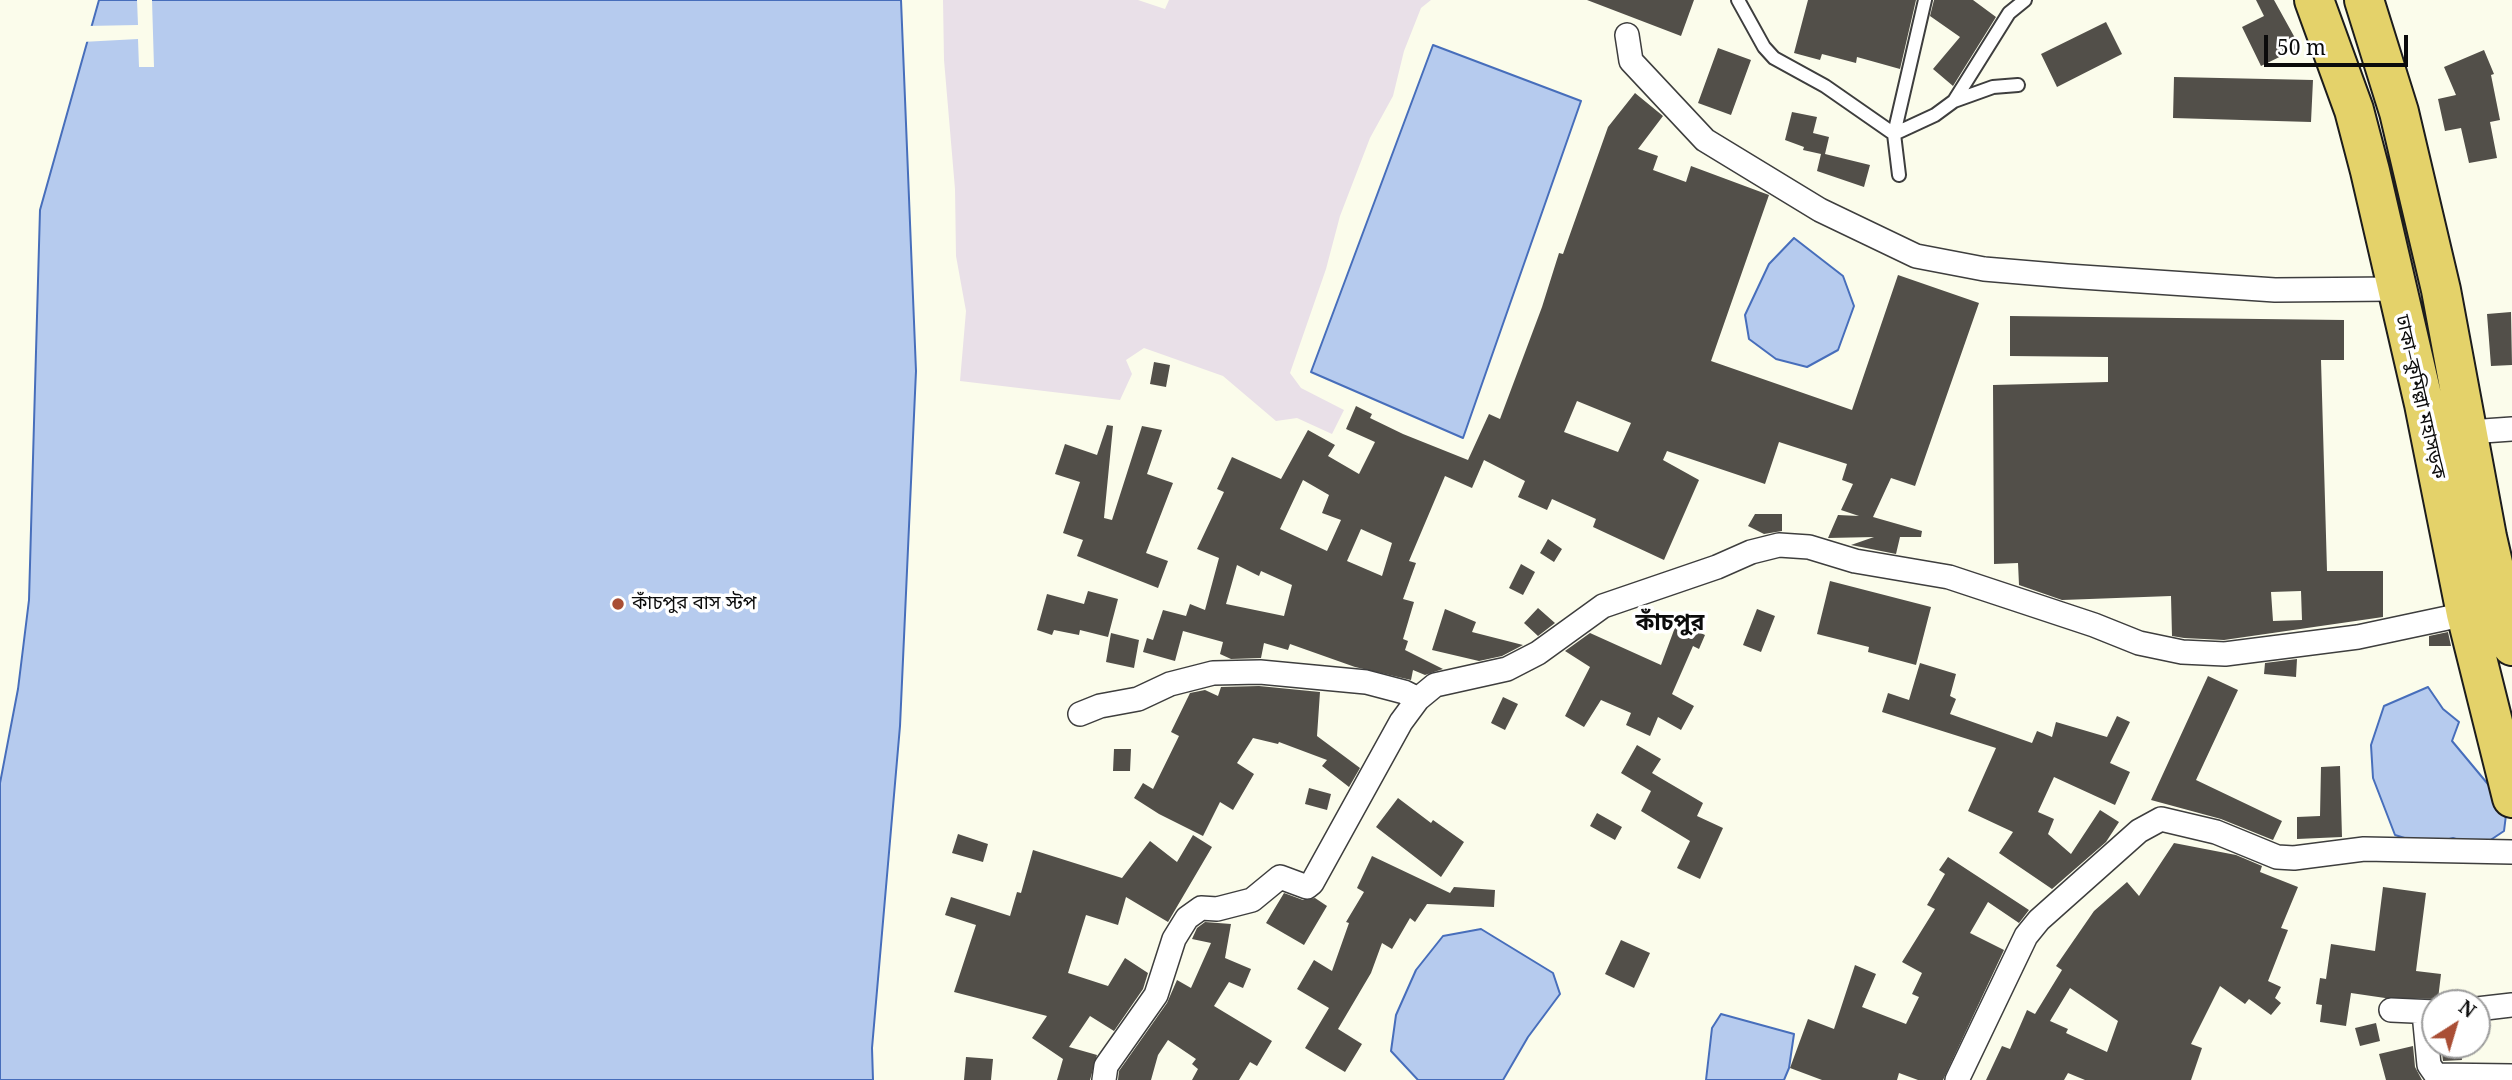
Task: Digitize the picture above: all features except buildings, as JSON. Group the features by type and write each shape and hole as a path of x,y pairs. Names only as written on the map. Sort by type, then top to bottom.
{"highway":[{"name":"ঢাকা–কুমিল্লা মহাসড়ক","path":"2314,0 2354,110 2424,404 2466,614 2512,797"},
{"name":"ঢাকা–কুমিল্লা মহাসড়ক","path":"2377,11 2495,542 2512,646"}],"street":[{"path":"1627,35 1631,61 1704,140 1819,210 1916,256 1984,270 2067,276 2275,290 2395,289"},
{"path":"2469,432 2512,429"},
{"path":"1104,1080 1106,1066 1156,995 1174,939 1188,918 1201,908 1217,909 1252,900 1280,877 1307,887 1312,883 1374,768 1418,699 1435,685 1507,669 1538,653 1603,606 1717,567 1751,552 1779,545 1809,547 1855,561 1949,578 2094,625 2138,643 2182,652 2225,654 2358,637 2466,614"},
{"path":"1080,715 1100,706 1138,699 1170,684 1213,673 1260,672 1366,682 1404,692 1418,699"},
{"path":"1957,1080 2032,928 2139,831 2161,819 2216,832 2277,856 2294,858 2364,849 2512,852"},
{"path":"2491,1007 2512,1005"},
{"path":"2391,1010 2421,1012"},
{"path":"2429,1059 2429,1065 2436,1075 2512,1076"}],"lane":[{"path":"1738,0 1764,47 1774,58 1825,86 1894,134"},
{"path":"1899,174 1894,134 1924,0"},
{"path":"1954,102 2009,13 2025,0"},
{"path":"1894,134 1935,115 1954,102 1993,87 2018,85"}],"shaded area":[{"path":"943,0 1138,0 1165,9 1169,0 1431,0 1421,8 1404,51 1393,96 1370,138 1340,216 1326,269 1290,373 1301,388 1344,410 1332,434 1297,418 1276,421 1223,376 1144,348 1126,360 1132,374 1120,400 960,381 966,311 956,256 955,189 944,60"}],"water":[{"path":"99,0 901,0 916,371 900,726 872,1048 873,1080 0,1080 0,783 18,689 29,600 40,210"},
{"path":"1433,45 1581,101 1463,438 1311,372"},
{"path":"1794,238 1843,276 1854,306 1838,350 1807,367 1776,359 1749,339 1745,315 1769,264"},
{"path":"2428,687 2443,709 2459,722 2452,741 2507,807 2504,831 2480,847 2453,838 2427,845 2395,835 2373,778 2371,745 2384,706"},
{"path":"1481,929 1553,973 1560,994 1528,1037 1503,1080 1418,1080 1391,1051 1396,1015 1416,970 1443,936"},
{"path":"1721,1014 1794,1034 1789,1068 1784,1080 1706,1080 1712,1028"}],"pier":[{"path":"137,0 152,0 154,67 139,67 138,39 82,42 86,26 138,25"}],"place":[{"name":"কাঁচপুর বাস স্টপ","path":"618,604"}],"district":[{"name":"কাঁচপুর","path":"1670,623"}]}
